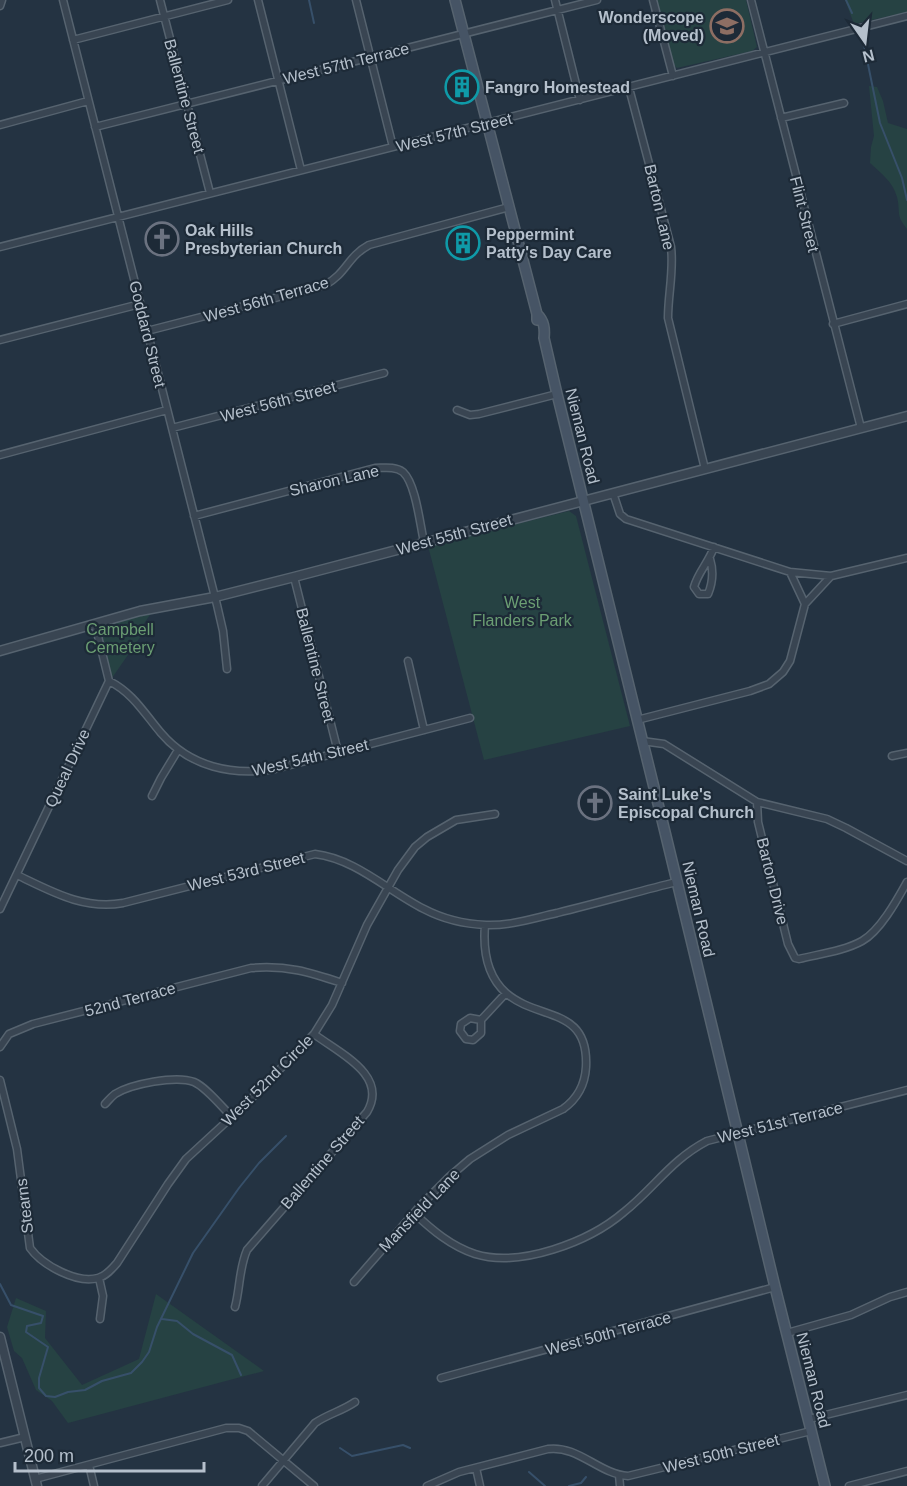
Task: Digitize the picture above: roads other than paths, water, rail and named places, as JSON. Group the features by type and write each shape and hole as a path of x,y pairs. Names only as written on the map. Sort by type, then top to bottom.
{"main road":[{"name":"Nieman Road","path":"455,0 537,314 539,332 544,338 774,1287 825,1486"}],"street":[{"path":"0,6 2,0"},
{"name":"Goddard Street","path":"63,0 215,597 223,631 227,669"},
{"name":"Ballentine Street","path":"160,0 210,193"},
{"path":"73,40 228,0"},
{"path":"258,0 301,170"},
{"path":"356,0 393,147"},
{"path":"555,0 580,100"},
{"name":"West 57th Terrace","path":"95,127 597,0"},
{"path":"653,0 673,76"},
{"name":"Flint Street","path":"751,0 861,428"},
{"name":"West 57th Street","path":"0,247 907,16"},
{"name":"Barton Lane","path":"629,88 671,247 672,272 668,318 705,469"},
{"path":"0,124 88,101"},
{"path":"781,118 844,103"},
{"name":"West 56th Terrace","path":"147,331 325,285 337,278 354,254 369,244 509,207"},
{"path":"0,340 140,304"},
{"path":"834,324 907,304"},
{"name":"West 56th Street","path":"172,428 384,373"},
{"path":"457,410 470,415 479,414 557,394"},
{"path":"0,455 167,410"},
{"name":"West 55th Street","path":"0,651 140,611 215,597 861,428 906,419"},
{"name":"Sharon Lane","path":"194,516 375,468 393,468 404,473 411,485 424,542"},
{"path":"613,493 620,514 626,519 790,572 831,576 907,558"},
{"path":"710,559 713,568 712,584 708,594 699,594 694,587 697,576 710,559 714,548"},
{"path":"790,572 805,604"},
{"path":"637,720 750,692 775,680 790,661 805,604 831,576"},
{"name":"Ballentine Street","path":"294,577 338,752"},
{"path":"95,624 109,681"},
{"path":"408,661 424,730"},
{"name":"West 54th Street","path":"109,681 130,695 162,735 178,750 209,766 226,770 254,772 470,718"},
{"name":"Queal Drive","path":"0,909 109,681"},
{"path":"642,741 664,744 757,802 827,819 907,861"},
{"path":"152,796 178,750"},
{"path":"892,756 907,753"},
{"name":"Barton Drive","path":"757,802 758,822 788,944 795,958 799,959 849,946 868,937 876,930 907,882"},
{"name":"West 52nd Circle","path":"99,1278 117,1263 186,1159 232,1117 314,1034 332,1005 367,925 404,861 427,837 456,820 495,814"},
{"name":"West 53rd Street","path":"16,875 72,900 104,905 123,903 315,854 328,855 343,861 437,915 485,925 517,923 676,882"},
{"path":"481,1020 506,993 493,974 487,959 484,944 485,925"},
{"name":"52nd Terrace","path":"1,1044 9,1034 33,1024 237,971 262,967 294,968 342,983"},
{"name":"Mansfield Lane","path":"354,1282 435,1190 470,1159 508,1135 563,1109 583,1085 586,1056 582,1038 574,1028 561,1017 520,1002 506,993"},
{"name":"Ballentine Street","path":"235,1307 241,1269 247,1250 367,1112 372,1103 374,1094 372,1084 365,1073 314,1034"},
{"path":"105,1104 121,1091 160,1081 183,1079 198,1085 232,1117"},
{"name":"Stearns","path":"0,1080 22,1179 30,1248 38,1259 71,1275 84,1279 99,1278"},
{"name":"West 51st Terrace","path":"414,1213 446,1240 475,1254 502,1258 537,1253 567,1244 604,1227 642,1197 675,1161 689,1150 707,1141 907,1090"},
{"path":"0,1114 8,1112"},
{"path":"99,1278 103,1296 100,1320"},
{"name":"West 50th Terrace","path":"441,1378 774,1287"},
{"path":"787,1332 851,1315 890,1297 907,1292"},
{"path":"0,1337 3,1363 36,1482 89,1465 226,1428 239,1428 248,1431 314,1486"},
{"path":"808,1419 907,1395"},
{"path":"262,1486 315,1423 355,1402"},
{"name":"West 50th Street","path":"620,1475 639,1474 811,1431"},
{"path":"0,1443 25,1437"},
{"path":"426,1486 459,1472 556,1448 572,1451 603,1469 620,1475 620,1486"},
{"path":"89,1465 94,1486"},
{"path":"476,1468 480,1486"},
{"path":"849,1486 907,1471"}],"waterway":[{"path":"309,0 314,23"},
{"path":"846,0 852,13"},
{"path":"862,35 880,123 902,178 907,200"},
{"path":"0,1284 11,1305 43,1316 41,1323 27,1326 26,1332 48,1347 39,1378 39,1388 46,1396 55,1397 68,1392 85,1390 102,1381 131,1373 149,1352 157,1327 193,1253 239,1188 259,1163 286,1136"},
{"path":"162,1319 177,1321 193,1334 232,1355 241,1375"},
{"path":"340,1448 352,1456 403,1445 410,1448"},
{"path":"529,1472 545,1486"},
{"path":"569,1486 581,1483 586,1477"}],"place":[{"name":"Wonderscope (Moved)","path":"727,26"},
{"name":"Fangro Homestead","path":"462,87"},
{"name":"Oak Hills Presbyterian Church","path":"162,239"},
{"name":"Peppermint Patty's Day Care","path":"463,243"},
{"name":"Saint Luke's Episcopal Church","path":"595,803"}],"park label":[{"name":"West Flanders Park","path":"522,611"},
{"name":"Campbell Cemetery","path":"120,638"}]}
